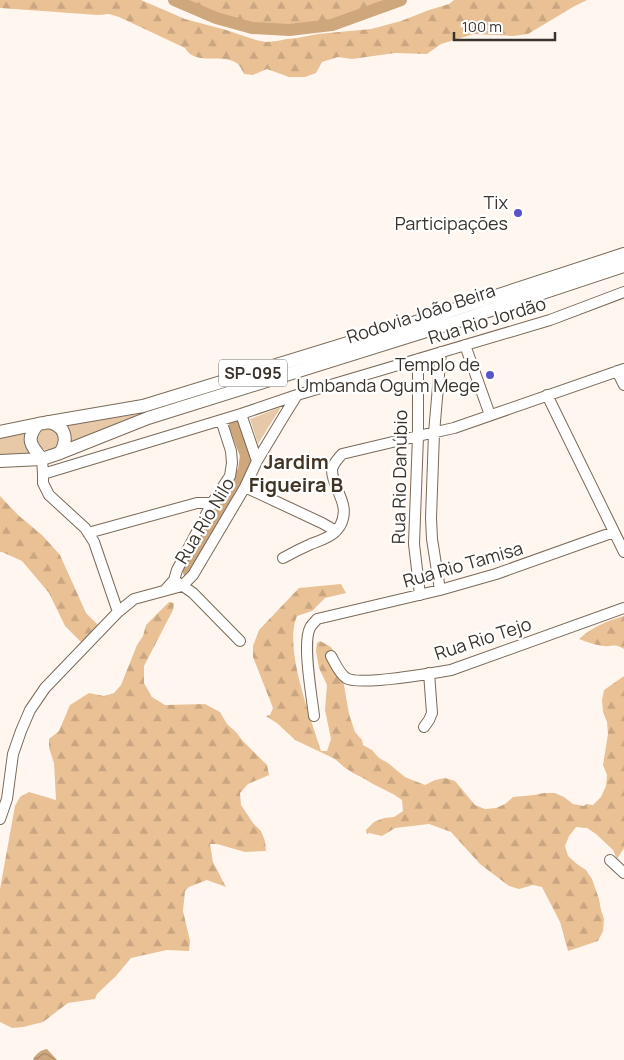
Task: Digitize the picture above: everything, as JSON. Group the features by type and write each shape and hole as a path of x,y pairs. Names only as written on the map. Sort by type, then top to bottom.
{"main road":[{"name":"Rodovia João Beira","path":"0,432 143,406 413,323 624,254"},
{"name":"Rodovia João Beira","path":"0,461 42,459 148,418 455,322 624,266"},
{"path":"42,459 32,448 30,442 31,435 43,423 53,423 64,433 65,440 60,453"}],"street":[{"name":"Rua Rio Jordão","path":"43,474 241,414 297,395 550,320 624,292"},
{"path":"465,345 490,415"},
{"name":"Rua Rio Danúbio","path":"440,590 432,539 431,518 434,433 441,352"},
{"name":"Rua Rio Danúbio","path":"418,359 418,436 414,544 420,595"},
{"path":"283,558 336,532 344,512 332,469 335,461 342,454 454,428 621,370 624,385"},
{"name":"Rua Rio Nilo","path":"178,583 193,575 246,487 257,461 297,395"},
{"path":"547,395 624,552"},
{"path":"241,414 257,461"},
{"path":"178,583 177,570 212,503 230,476 231,451 221,420"},
{"path":"42,459 42,483 49,495 86,528 94,542 118,612"},
{"path":"246,487 322,523 336,532"},
{"path":"88,533 197,503 212,503"},
{"name":"Rua Rio Tamisa","path":"314,716 307,640 310,628 317,619 440,590 496,574 614,532"},
{"path":"0,819 7,799 13,754 30,710 44,688 118,612 134,599 166,589 178,583"},
{"path":"178,583 193,593 240,641"},
{"name":"Rua Rio Tejo","path":"331,656 338,670 346,678 354,681 429,674 451,670 624,608"},
{"path":"424,727 430,720 432,712 429,674"},
{"path":"610,860 624,873"}],"shaded area":[{"path":"281,407 258,444 250,419"},
{"path":"145,413 69,445 64,425"},
{"path":"48,428 56,431 59,439 56,447 48,450 40,447 37,439 40,431"},
{"path":"27,431 26,443 30,454 0,454 0,436"}],"green space":[{"path":"0,0 141,0 185,19 266,42 318,34 371,29 401,21 449,4 454,0 587,0 528,34 513,36 474,34 441,44 427,54 395,53 352,59 338,57 322,62 316,73 305,77 289,77 267,69 253,75 244,74 240,66 232,61 196,57 185,48 109,14 98,15 0,8"},
{"path":"171,0 401,0 381,5 353,19 313,28 248,29 237,27"},
{"path":"0,496 18,515 42,535 60,555 86,613 98,625 97,632 83,644 65,626 49,593 22,561 0,552"},
{"path":"341,584 346,593 325,598 312,611 297,616 294,629 293,646 300,683 321,751 327,751 331,739 325,710 327,685 319,668 316,651 317,643 320,641 331,647 340,662 349,714 355,732 362,740 363,745 405,777 425,785 445,778 455,781 475,805 485,809 496,808 505,804 513,797 544,793 555,793 573,804 593,805 601,797 606,786 607,775 603,765 608,734 607,722 603,712 602,700 604,690 624,676 624,848 617,859 613,850 596,834 587,828 576,827 569,836 565,846 568,856 586,870 592,879 599,899 604,919 603,931 598,941 568,951 560,922 542,887 533,885 519,889 509,886 480,864 451,832 429,824 395,828 382,836 367,834 366,830 374,822 394,817 403,811 402,800 353,773 335,759 295,740 266,716 270,715 273,708 253,657 253,646 259,630 299,588"},
{"path":"169,602 174,603 173,610 144,666 144,683 152,697 165,705 205,704 220,712 227,724 267,765 269,775 248,784 240,793 241,805 261,831 266,851 245,852 217,844 210,844 213,862 226,887 207,880 189,887 185,891 183,911 190,941 189,951 167,950 131,958 97,994 95,999 68,1003 43,1022 12,1028 0,1022 0,889 15,806 20,797 29,792 56,800 54,763 49,748 49,739 59,731 70,705 89,693 104,696 114,693 121,685 146,625"},
{"path":"624,616 624,649 615,646 598,645 579,639 600,625"}],"water":[{"path":"47,1049 57,1060 33,1060 38,1053"}],"waterway":[{"path":"174,0 216,18 252,28 289,30 332,25 401,0"},
{"path":"189,572 244,470 246,455 235,426"}],"place":[{"name":"Tix Participações","path":"518,213"},
{"name":"Templo de Umbanda Ogum Mege","path":"490,375"}],"district":[{"name":"Jardim Figueira B","path":"296,474"}]}
